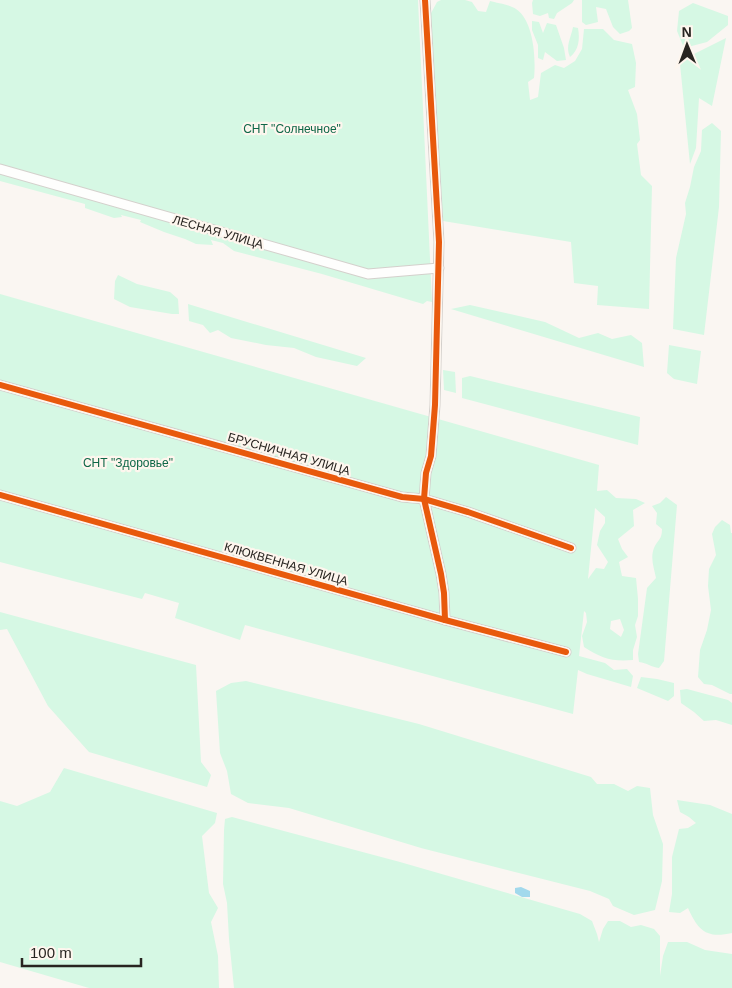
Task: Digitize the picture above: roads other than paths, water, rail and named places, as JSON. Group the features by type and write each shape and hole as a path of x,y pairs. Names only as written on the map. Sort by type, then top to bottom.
{"street":[{"path":"425,0 439,268 435,405 431,456 426,473 424,498 441,574 445,620"},
{"name":"ЛЕСНАЯ УЛИЦА","path":"0,169 368,274 439,268"},
{"name":"БРУСНИЧНАЯ УЛИЦА","path":"0,385 393,494 424,498 571,548"},
{"name":"КЛЮКВЕННАЯ УЛИЦА","path":"0,495 445,620 566,652"}],"water":[{"path":"521,887 530,891 530,897 522,897 515,893 515,888"}],"park label":[{"name":"СНТ \"Солнечное\"","path":"292,129"},
{"name":"СНТ \"Здоровье\"","path":"128,463"}]}
